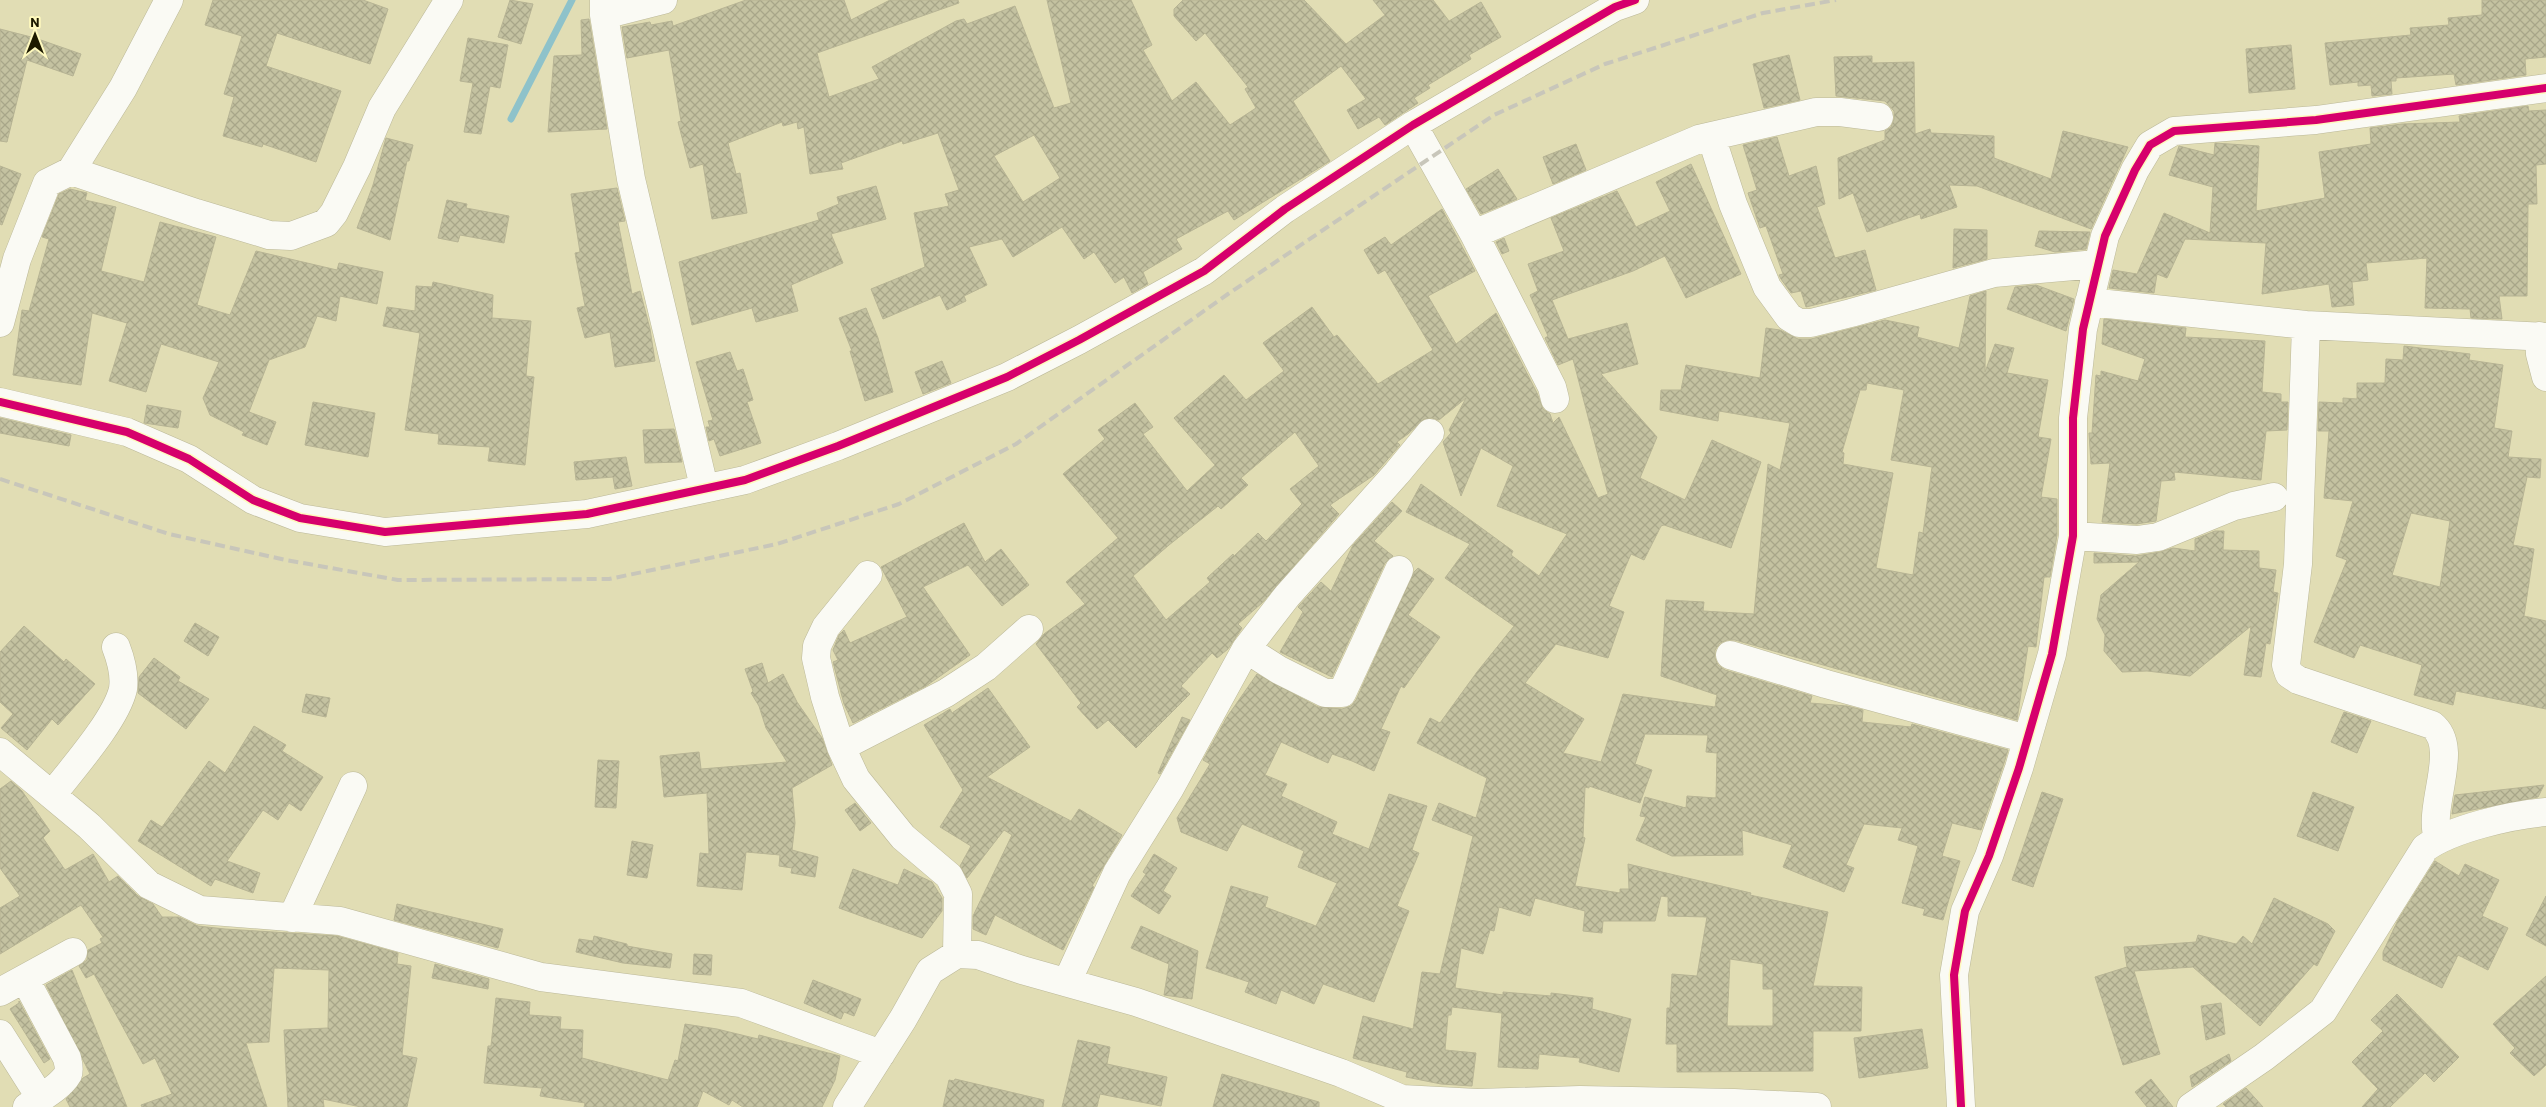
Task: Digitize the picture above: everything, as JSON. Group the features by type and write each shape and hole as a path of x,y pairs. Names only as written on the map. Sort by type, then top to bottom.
{"street":[{"path":"0,324 17,259 47,183 71,170 123,88 169,0"},
{"path":"71,170 196,213 269,235 291,236 326,223 334,213 357,166 382,108 448,0"},
{"path":"663,0 604,8 631,179 704,487"},
{"path":"0,402 127,432 189,459 253,500 300,518 385,532 587,514 704,487 745,480 838,446 1007,377 1204,272 1285,209 1413,125 1615,7 1635,0"},
{"path":"1961,1107 1954,975 1965,911 1988,856 2027,739 2052,654 2074,536 2073,418 2083,329 2097,264 2106,236 2135,170 2150,145 2174,131 2316,120 2546,88"},
{"path":"1474,234 1711,136 1816,112 1840,112 1879,117"},
{"path":"1413,125 1474,234 1552,387 1555,399"},
{"path":"1711,136 1733,204 1767,287 1789,317 1799,323 1811,323 1851,314 1994,273 2097,264"},
{"path":"2089,302 2306,325 2543,337 2540,354 2546,377"},
{"path":"2306,325 2298,564 2286,665 2289,674 2298,680 2432,725 2440,731 2444,742 2444,761 2434,820 2438,839"},
{"path":"1067,982 1117,873 1170,788 1246,649 1287,596 1397,473 1430,433"},
{"path":"2074,536 2138,540 2158,538 2234,506 2274,497"},
{"path":"1246,649 1279,670 1325,693 1342,693 1399,570"},
{"path":"868,575 826,627 817,646 816,658 825,697 841,748 856,779 903,837 948,876 958,894 956,908 957,954"},
{"path":"841,748 946,693 986,667 1029,629"},
{"path":"52,795 110,717 123,689 122,663 116,647"},
{"path":"1730,655 1826,684 2027,739"},
{"path":"0,752 89,826 149,885 200,910 340,921 541,977 741,1004 880,1054"},
{"path":"292,918 353,786"},
{"path":"2191,1107 2264,1056 2323,1011 2426,848 2438,839 2519,814 2546,812"},
{"path":"0,992 73,952"},
{"path":"847,1107 930,971 957,954 978,955 1136,1002 1341,1074 1402,1099 1477,1103 1580,1100 1734,1103 1817,1107"},
{"path":"0,1034 34,1102 57,1085 68,1073 67,1058 25,979"}],"building":[{"path":"213,0 363,0 388,9 370,64 277,33 266,66 341,91 316,162 263,144 262,147 223,136 234,97 224,94 242,36 205,25"},
{"path":"510,0 533,4 521,44 498,37"},
{"path":"746,0 844,0 851,20 890,0 958,0 959,3 817,53 829,97 879,79 872,67 956,21 964,19 967,24 1015,6 1054,108 1071,103 1047,0 1131,0 1152,45 1143,50 1172,101 1196,82 1230,125 1256,108 1245,89 1248,87 1205,33 1196,41 1174,16 1174,9 1183,0 1304,0 1346,44 1385,15 1373,0 1433,0 1449,21 1481,2 1501,37 1469,55 1471,59 1428,85 1430,88 1414,98 1418,103 1385,125 1379,117 1358,129 1347,110 1366,99 1341,66 1293,101 1330,161 1234,220 1228,211 1176,239 1182,249 1143,272 1148,284 1132,293 1124,277 1115,283 1094,252 1084,259 1062,227 1013,257 1002,239 969,247 987,285 964,296 966,301 947,310 940,295 883,319 871,289 925,267 914,213 949,206 945,194 959,190 938,133 903,144 902,141 841,163 843,169 810,174 804,127 798,129 797,122 783,126 782,122 728,143 736,174 740,173 747,213 712,219 703,164 690,168 678,122 681,121 669,50 627,58 622,27 650,22 651,25 672,21 673,26","holes":["1034,135 1060,178 1023,202 994,156"]},
{"path":"2482,0 2546,0 2546,57 2525,59 2526,75 2456,85 2454,74 2396,78 2396,81 2391,81 2392,94 2372,96 2371,85 2358,86 2358,82 2330,85 2325,43 2411,35 2410,28 2449,25 2448,18 2482,15"},
{"path":"589,19 607,129 548,132 554,56 582,55 581,20"},
{"path":"0,29 35,38 81,54 73,76 27,60 7,142 0,141"},
{"path":"468,38 508,45 500,88 490,86 481,134 464,132 473,83 460,81"},
{"path":"2291,45 2295,89 2249,93 2246,49"},
{"path":"1789,55 1800,100 1764,108 1753,64"},
{"path":"1872,56 1872,63 1914,62 1915,134 1930,129 1931,133 1994,136 1994,158 2051,179 2063,131 2128,147 2091,229 1977,186 1949,185 1957,207 1921,219 1920,214 1867,232 1853,193 1839,199 1838,158 1885,140 1885,131 1891,127 1894,111 1885,101 1836,96 1834,57"},
{"path":"2528,106 2529,111 2546,110 2546,164 2536,165 2537,204 2528,204 2527,296 2499,296 2502,319 2471,318 2470,309 2425,308 2427,258 2366,263 2368,280 2352,282 2354,305 2332,307 2329,284 2262,294 2266,243 2185,239 2167,278 2157,274 2154,293 2109,288 2113,270 2137,274 2164,213 2210,233 2213,187 2169,175 2179,146 2214,155 2215,143 2259,146 2256,211 2325,198 2319,152 2371,144 2370,128 2402,124 2460,122 2459,116"},
{"path":"1777,137 1789,176 1816,166 1825,204 1817,207 1835,258 1865,250 1876,290 1806,307 1801,291 1791,293 1781,279 1779,275 1783,274 1766,226 1760,228 1748,193 1757,190 1743,145"},
{"path":"386,138 413,145 409,161 407,161 390,240 357,228 373,185"},
{"path":"1576,144 1586,170 1553,184 1543,157"},
{"path":"1691,164 1741,274 1686,298 1665,256 1633,271 1552,300 1568,339 1627,323 1638,364 1601,374 1657,437 1640,478 1685,500 1712,440 1761,462 1731,548 1664,525 1661,526 1644,560 1631,554 1609,606 1624,612 1608,658 1556,644 1525,683 1584,719 1563,753 1601,762 1623,694 1715,707 1717,695 1661,676 1666,600 1704,602 1703,611 1754,614 1768,464 1780,470 1790,423 1719,411 1718,421 1660,410 1661,390 1681,390 1686,365 1760,378 1766,328 1780,330 1798,339 1811,339 1885,320 1919,327 1917,337 1959,348 1970,296 1986,291 1985,372 1995,344 2014,348 2007,373 2048,380 2038,437 2051,439 2041,497 2057,499 2057,535 2050,577 2044,577 2036,647 2028,646 2017,720 1735,640 1727,640 1720,643 1715,650 1715,658 1718,665 1725,670 1812,696 1810,703 1847,706 1863,710 1862,722 1911,727 1912,724 2008,750 1981,830 1952,823 1942,856 1960,861 1943,920 1923,915 1925,909 1902,903 1918,846 1898,840 1902,828 1864,824 1846,865 1854,868 1844,892 1783,867 1792,845 1742,830 1743,855 1672,856 1636,840 1646,817 1640,816 1645,797 1686,808 1687,796 1716,798 1717,753 1706,752 1708,735 1645,734 1635,764 1652,770 1640,803 1589,786 1589,788 1585,787 1583,837 1585,838 1575,886 1620,893 1620,889 1629,889 1628,864 1751,893 1750,895 1828,912 1813,986 1862,987 1861,1031 1813,1031 1813,1071 1677,1072 1677,1044 1666,1044 1667,1008 1670,1008 1672,974 1697,976 1707,917 1668,916 1668,897 1661,896 1655,921 1603,921 1602,933 1583,931 1585,911 1535,898 1530,916 1499,907 1494,931 1490,930 1483,954 1461,948 1455,988 1503,995 1503,992 1551,996 1551,993 1593,998 1592,1009 1631,1019 1619,1072 1579,1062 1580,1058 1539,1054 1538,1069 1498,1067 1502,1013 1452,1007 1451,1015 1448,1015 1445,1050 1476,1053 1472,1086 1441,1084 1406,1077 1407,1072 1353,1058 1363,1016 1413,1029 1422,972 1440,974 1473,836 1432,820 1439,803 1476,818 1487,778 1417,743 1430,718 1440,723 1477,672 1514,626 1445,578 1470,544 1406,512 1421,484 1513,551 1511,555 1539,576 1567,534 1497,506 1513,466 1481,448 1461,496 1443,442 1451,433 1449,430 1466,398 1439,420 1432,418 1424,419 1397,442 1400,445 1374,475 1330,505 1339,514 1262,603 1238,624 1242,628 1228,649 1217,658 1212,653 1181,686 1190,694 1136,748 1108,720 1097,729 1077,707 1081,703 1036,644 1044,634 1085,604 1066,582 1118,538 1063,474 1105,439 1098,430 1135,403 1153,427 1143,434 1187,491 1215,465 1174,418 1224,375 1246,400 1284,371 1263,343 1312,307 1334,337 1337,335 1378,384 1433,350 1385,270 1378,274 1364,250 1385,237 1391,245 1442,209 1475,271 1428,296 1456,344 1496,313 1537,393 1543,409 1550,414 1553,423 1559,417 1598,498 1608,494 1573,359 1558,365 1545,338 1548,336 1530,295 1538,291 1528,264 1564,251 1551,218 1617,191 1636,227 1670,211 1656,182","holes":["1867,383 1904,390 1891,460 1932,467 1923,533 1919,532 1913,575 1876,568 1893,473 1843,464 1844,453 1842,452 1860,390 1866,390","1295,432 1319,466 1290,489 1302,504 1266,541 1258,533 1207,578 1210,582 1166,620 1133,576 1218,506 1221,509 1248,485 1241,478","1730,959 1763,964 1763,989 1773,989 1773,1026 1727,1026"]},
{"path":"0,166 21,174 2,225 0,224"},
{"path":"1498,169 1517,199 1481,214 1466,189"},
{"path":"876,186 886,219 831,234 843,263 791,285 798,311 756,322 752,308 692,325 679,262 819,220 817,213 839,204 837,197"},
{"path":"617,188 625,221 618,222 632,294 640,291 650,329 655,361 615,367 610,332 585,338 577,308 585,306 575,253 580,252 571,194"},
{"path":"70,189 87,193 85,200 116,207 101,271 144,282 160,222 216,237 197,305 230,315 256,251 337,270 339,263 383,272 377,304 340,296 336,321 317,316 305,347 269,360 249,412 276,422 267,445 242,435 244,432 210,415 203,398 219,362 161,344 146,392 109,381 127,323 92,313 81,385 13,375 22,310 29,311 49,239 42,237 59,194"},
{"path":"447,200 467,204 466,208 509,216 504,243 460,235 458,242 438,238"},
{"path":"1954,229 1987,230 1987,259 1953,268"},
{"path":"2039,231 2090,232 2086,249 2055,252 2035,246"},
{"path":"1504,238 1509,251 1502,254 1496,242"},
{"path":"433,282 493,295 492,318 531,321 526,376 534,377 525,465 488,461 490,447 438,444 439,434 405,430 420,333 383,326 387,307 415,311 416,286 432,287"},
{"path":"2036,285 2074,299 2066,331 2007,309 2015,287"},
{"path":"866,308 878,338 893,392 865,401 850,351 852,351 839,318"},
{"path":"2104,319 2186,328 2185,337 2265,341 2262,392 2281,394 2281,402 2288,402 2287,430 2266,431 2261,480 2174,472 2175,480 2161,481 2156,521 2136,524 2102,522 2110,463 2091,464 2089,433 2092,433 2096,375 2101,376 2101,371 2138,381 2145,359 2102,344"},
{"path":"2404,346 2470,354 2469,360 2503,365 2494,428 2512,431 2508,457 2541,459 2540,478 2527,477 2513,545 2534,549 2524,616 2546,621 2546,709 2456,691 2453,705 2414,695 2422,665 2360,645 2354,658 2314,642 2347,560 2336,556 2353,501 2324,498 2329,431 2318,431 2319,402 2343,403 2343,398 2357,399 2357,383 2385,383 2386,359 2403,360","holes":["2411,513 2450,521 2440,587 2392,575"]},
{"path":"730,352 737,371 743,369 753,400 747,402 761,443 720,456 714,439 709,441 706,427 710,427 708,421 713,420 696,362"},
{"path":"942,361 951,383 923,394 915,372"},
{"path":"313,402 375,413 368,457 305,445"},
{"path":"147,405 181,411 178,428 144,423"},
{"path":"0,418 71,435 69,446 0,433"},
{"path":"674,429 682,462 645,463 643,430"},
{"path":"626,457 632,486 615,489 613,477 576,480 574,462"},
{"path":"1392,502 1402,511 1374,541 1393,556 1385,563 1332,677 1280,652 1303,612 1298,607 1321,582 1331,591 1353,545"},
{"path":"964,523 985,562 1001,549 1029,585 1002,606 968,565 923,587 970,655 926,686 853,723 844,704 833,662 838,660 833,650 839,635 844,630 850,643 907,617 881,567"},
{"path":"2215,531 2224,531 2223,550 2259,551 2259,568 2276,570 2273,592 2278,593 2270,644 2266,643 2261,677 2244,675 2251,626 2190,676 2147,671 2122,672 2104,651 2105,635 2097,619 2101,595 2139,562 2094,563 2094,553 2136,556 2173,548 2195,551 2195,539"},
{"path":"1418,568 1434,579 1408,615 1440,637 1404,688 1401,686 1381,729 1390,732 1374,771 1332,754 1328,763 1281,742 1265,775 1287,784 1281,796 1337,822 1332,834 1369,849 1389,794 1427,806 1412,850 1419,853 1397,906 1409,911 1374,1002 1323,984 1314,1004 1281,990 1276,1004 1245,992 1249,982 1206,968 1231,886 1268,897 1265,907 1316,926 1337,883 1298,867 1304,851 1242,824 1227,851 1181,832 1177,818 1210,764 1203,760 1227,717 1257,674 1318,707 1342,709 1351,706 1356,700 1414,572"},
{"path":"195,623 219,637 208,656 184,641"},
{"path":"24,626 64,662 66,659 95,684 58,725 52,719 27,750 1,728 13,714 0,702 0,652"},
{"path":"154,658 180,677 178,681 209,699 186,729 138,693 139,677"},
{"path":"762,663 768,683 783,674 797,702 822,738 832,765 792,788 795,823 792,850 818,857 815,877 791,873 792,868 779,866 780,855 746,852 742,890 697,886 700,853 709,854 707,793 664,797 660,756 699,752 701,769 787,762 766,728 759,706 751,693 753,691 745,669"},
{"path":"988,688 1030,747 987,777 1071,821 1079,809 1122,835 1092,886 1094,887 1063,950 995,915 986,935 973,929 973,916 1012,835 1004,830 967,878 960,866 971,846 940,827 963,790 924,725 950,709 952,713"},
{"path":"306,694 330,698 326,717 302,712"},
{"path":"2344,712 2371,721 2357,753 2331,742"},
{"path":"1182,717 1190,720 1160,774 1158,773"},
{"path":"254,726 286,745 282,751 323,777 301,811 289,803 278,820 263,810 227,861 260,873 253,893 215,879 211,886 138,841 151,820 162,827 209,761 225,773"},
{"path":"598,760 619,761 616,808 595,807"},
{"path":"11,781 22,791 50,831 43,838 65,870 93,854 109,882 118,876 138,896 153,904 162,917 179,917 198,926 225,929 337,936 398,953 397,964 411,966 402,1055 417,1058 407,1107 361,1107 323,1099 324,1107 288,1107 284,1030 328,1028 329,970 274,968 269,1042 246,1043 267,1107 142,1107 141,1105 172,1094 155,1058 143,1064 94,974 86,978 79,966 87,960 88,950 102,943 100,939 103,937 81,905 0,954 0,908 20,896 0,868 0,789"},
{"path":"2544,785 2538,797 2452,814 2455,795"},
{"path":"2042,792 2063,799 2033,887 2012,880"},
{"path":"2313,792 2354,807 2338,851 2297,836"},
{"path":"855,803 871,823 860,831 845,810"},
{"path":"632,841 653,845 647,878 627,875"},
{"path":"1154,854 1177,868 1163,891 1171,896 1159,914 1131,896 1146,874 1143,872"},
{"path":"2435,861 2459,876 2465,864 2499,880 2482,916 2508,928 2488,970 2458,955 2442,988 2383,960 2383,952 2398,920"},
{"path":"853,869 898,885 904,869 932,882 942,898 942,911 922,938 839,908"},
{"path":"2546,896 2546,946 2526,935"},
{"path":"2274,898 2328,924 2335,931 2317,966 2314,964 2260,1026 2193,967 2134,971 2160,1054 2123,1065 2095,977 2127,967 2124,947 2196,942 2198,935 2236,944 2243,936 2252,944"},
{"path":"397,904 503,929 498,948 394,920"},
{"path":"1141,926 1198,951 1192,999 1164,995 1169,964 1131,948"},
{"path":"594,936 627,944 627,946 672,954 670,968 623,963 576,952 579,939 593,941"},
{"path":"694,954 712,955 711,975 693,974"},
{"path":"435,964 489,979 488,989 432,978"},
{"path":"72,970 127,1107 70,1107 66,1099 83,1078 90,1074 46,985"},
{"path":"2546,976 2546,1065 2534,1076 2510,1053 2515,1048 2493,1024"},
{"path":"813,980 861,999 854,1016 844,1012 841,1019 804,1003"},
{"path":"2397,994 2459,1057 2434,1082 2425,1073 2390,1107 2362,1107 2378,1089 2352,1062 2383,1031 2371,1020"},
{"path":"496,998 530,1002 529,1015 561,1017 560,1029 583,1030 582,1058 668,1080 675,1060 678,1061 685,1024 717,1029 758,1039 759,1035 840,1056 835,1080 822,1107 743,1107 732,1100 729,1105 703,1091 697,1107 584,1107 585,1103 540,1096 542,1088 484,1083 488,1046 491,1046"},
{"path":"19,1001 50,1059 44,1063 10,1009"},
{"path":"2221,1003 2225,1034 2206,1040 2201,1006"},
{"path":"1922,1029 1928,1068 1859,1078 1854,1038"},
{"path":"1078,1040 1110,1047 1107,1064 1167,1077 1161,1106 1100,1094 1097,1107 1062,1107"},
{"path":"2229,1054 2231,1061 2192,1087 2190,1076"},
{"path":"1222,1074 1319,1102 1319,1107 1213,1107"},
{"path":"955,1079 1044,1100 1043,1107 943,1107 949,1080 954,1081"},
{"path":"2151,1079 2173,1107 2147,1107 2135,1092"},
{"path":"2246,1088 2263,1107 2226,1107 2223,1104"}],"waterway":[{"path":"511,119 572,0"}],"railway":[{"path":"0,479 169,534 286,560 398,580 609,579 777,544 899,504 1016,444 1228,294 1494,115 1605,64 1763,13 1836,0"}],"cycle path":[{"path":"0,402 127,432 189,459 253,500 300,518 385,532 587,514 745,480 838,446 1007,377 1079,340 1204,271 1285,209 1413,125 1615,7 1635,0"},
{"path":"1961,1106 1954,975 1965,911 1989,856 2019,768 2052,654 2073,536 2073,418 2083,329 2105,236 2135,170 2150,145 2174,131 2316,120 2546,88"}]}
